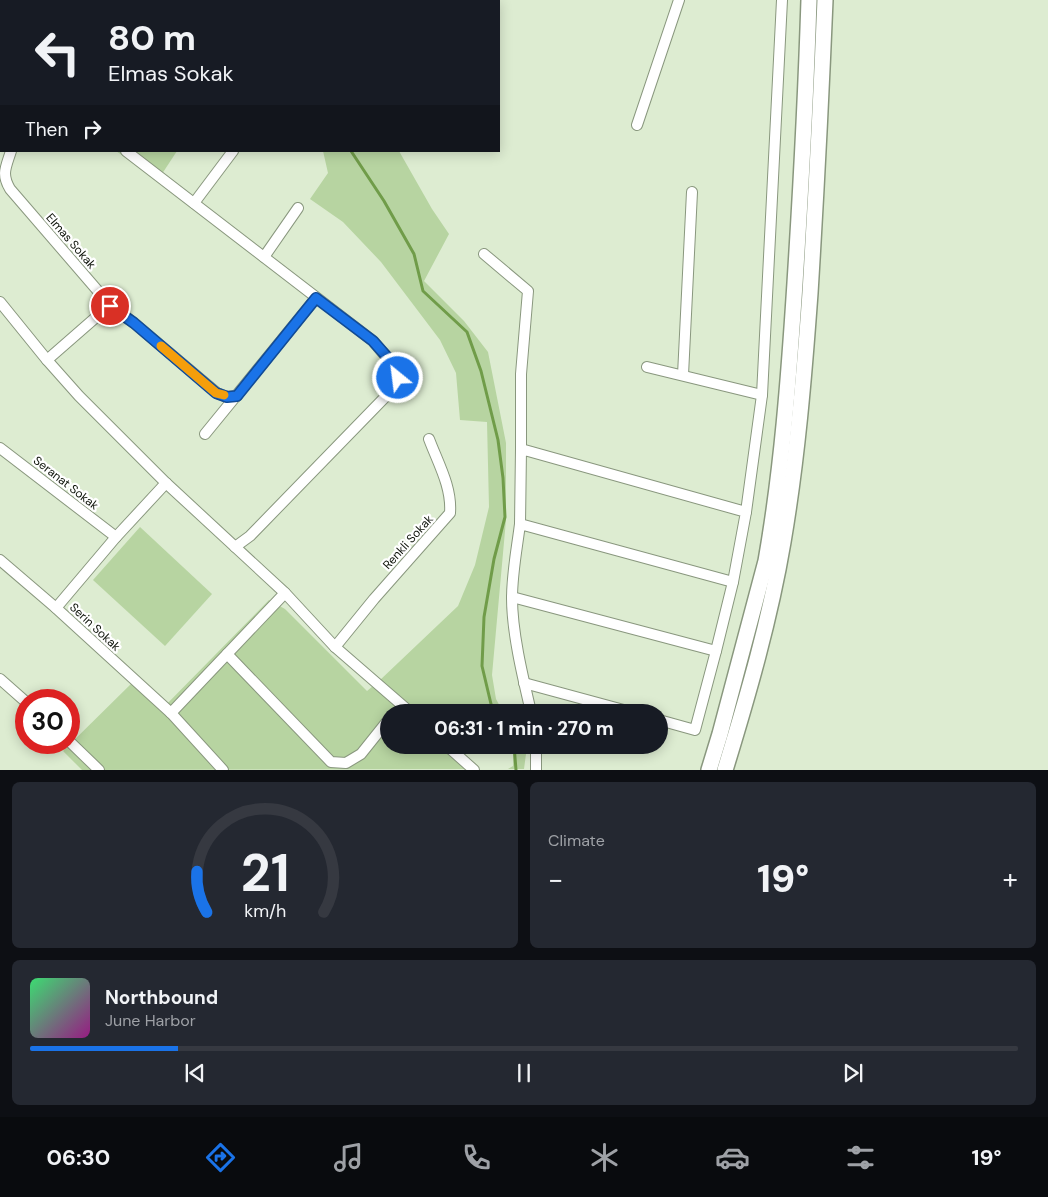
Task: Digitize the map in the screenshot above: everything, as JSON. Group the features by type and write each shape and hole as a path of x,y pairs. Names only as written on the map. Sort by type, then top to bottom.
{"highway":[{"path":"709,770 766,562 784,422 793,320 806,101 809,0"},
{"path":"725,770 753,675 770,606 791,489 805,363 820,139 825,0"},
{"path":"700,770 766,562"}],"street":[{"path":"637,125 679,0"},
{"path":"668,722 695,730 733,582 746,512 762,395 782,0"},
{"name":"Elmas Sokak","path":"11,152 5,172 5,180 10,189 110,306 134,323 216,393 227,397 237,396"},
{"path":"127,152 373,341 396,367 398,378 391,391 250,536 235,546"},
{"path":"194,203 232,152"},
{"path":"683,375 692,192"},
{"path":"264,258 298,208"},
{"path":"484,254 528,291 521,374 520,524 512,597 513,619 529,704"},
{"path":"205,434 316,298"},
{"path":"0,301 47,360 79,396 166,483 285,593 335,647 394,704"},
{"path":"47,360 110,306"},
{"path":"647,366 762,395"},
{"name":"Renkli Sokak","path":"335,647 374,599 450,513 451,500 447,483 429,439"},
{"name":"Seranat Sokak","path":"0,448 116,537"},
{"path":"521,449 746,512"},
{"path":"56,608 116,537 166,483"},
{"path":"520,524 733,582"},
{"name":"Serin Sokak","path":"0,560 56,608 171,714 224,770"},
{"path":"171,714 285,593"},
{"path":"512,597 716,652"},
{"path":"227,654 331,762 346,764 361,754 380,731"},
{"path":"0,678 15,692"},
{"path":"524,683 601,704"},
{"path":"80,752 99,770"},
{"path":"456,754 474,770"},
{"path":"536,754 536,770"}],"green space":[{"path":"117,152 176,152 158,180"},
{"path":"323,152 400,152 432,209 449,234 424,281 464,321 488,352 506,443 506,520 492,675 499,704 380,704 380,754 462,754 467,769 82,770 66,754 80,754 80,734 135,680 160,711 269,600 285,609 367,691 458,606 475,565 489,507 487,422 460,420 456,373 440,340 381,262 343,222 310,199 328,173"},
{"path":"140,527 212,594 165,646 93,580"},
{"path":"513,754 526,754 524,769 508,769 513,766"}],"waterway":[{"path":"352,152 384,201 414,254 423,291 467,332 481,371 498,440 503,478 505,517 494,559 484,617 482,666 491,704"},
{"path":"515,754 516,770"}],"slow traffic":[{"path":"161,346 216,393 224,395"}],"route":[{"path":"110,306 134,323 216,393 227,397 237,396 316,298 373,341 396,367 398,378"}]}
